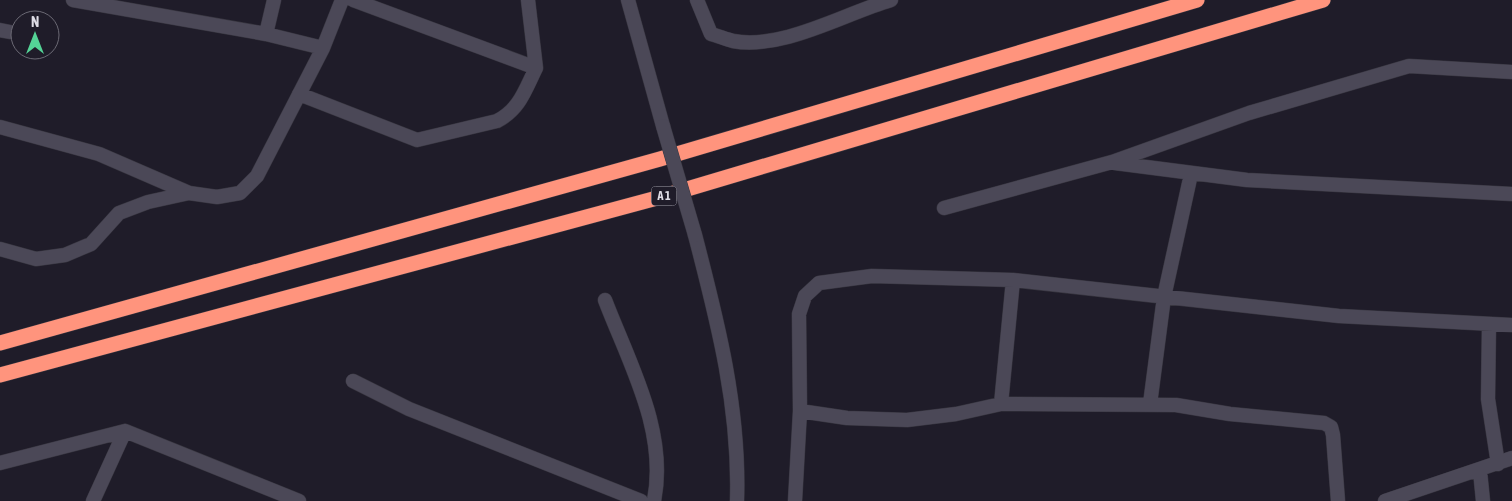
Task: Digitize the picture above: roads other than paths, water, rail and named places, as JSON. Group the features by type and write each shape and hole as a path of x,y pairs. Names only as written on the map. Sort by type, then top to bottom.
{"highway":[{"path":"0,343 660,159 1197,0"},
{"name":"A 1","path":"0,375 657,198 1323,0"}],"street":[{"path":"73,0 266,34 323,48"},
{"path":"266,34 274,0"},
{"path":"0,127 99,154 190,192 217,197 240,192 257,176 323,48 342,0"},
{"path":"353,0 536,68"},
{"path":"299,94 417,140 456,128 497,121 515,110 536,68 528,0"},
{"path":"628,0 695,235 727,365 735,417 738,472 737,501"},
{"path":"700,4 711,34 733,41 761,42 803,32 891,0"},
{"path":"944,208 1112,162 1249,113 1408,66 1512,72"},
{"path":"1112,162 1247,180 1512,194"},
{"path":"1150,404 1164,297 1191,174"},
{"path":"0,249 36,259 65,255 91,244 119,213 148,202 190,192"},
{"path":"795,501 800,411 799,314 805,296 819,283 872,276 1013,280 1339,316 1512,326"},
{"path":"1002,404 1013,280"},
{"path":"605,300 645,400 657,448 658,482 654,501"},
{"path":"1489,324 1488,399 1498,464"},
{"path":"353,381 409,409 641,501"},
{"path":"800,411 847,418 907,420 956,414 1002,404 1150,404 1176,405 1230,414 1324,423 1331,427 1333,435 1338,501"},
{"path":"93,501 125,431"},
{"path":"0,463 125,431 299,501"},
{"path":"1385,501 1512,458"},
{"path":"1480,470 1483,501"}]}
